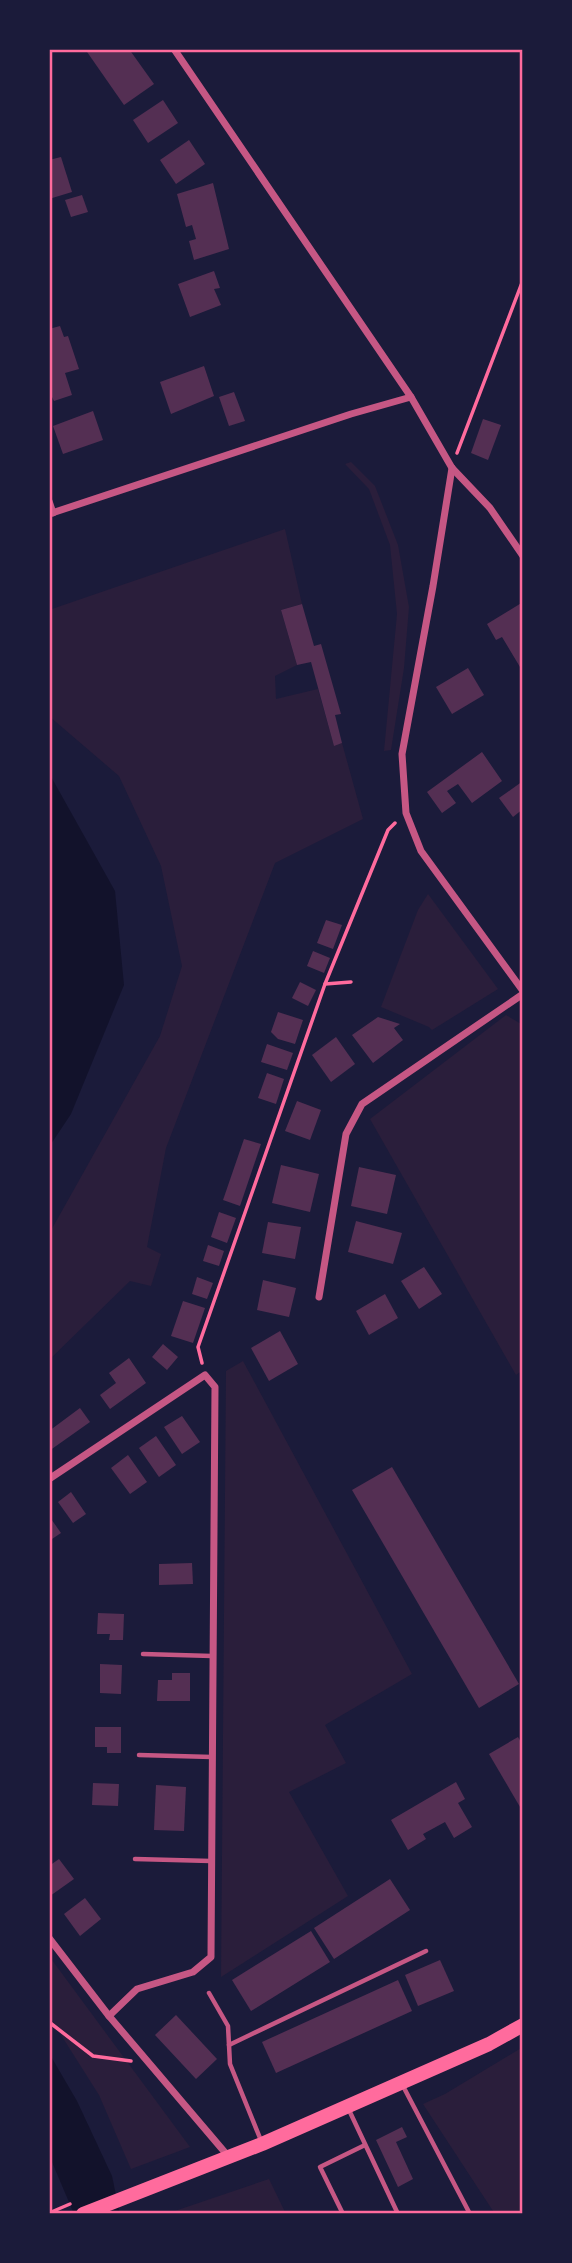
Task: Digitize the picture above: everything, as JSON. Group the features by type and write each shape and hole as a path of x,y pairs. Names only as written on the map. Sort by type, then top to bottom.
{"main road":[{"path":"83,2214 176,2175 262,2144 489,2044 523,2025"}],"street":[{"path":"174,49 411,397 452,468 490,508 523,556"},
{"path":"49,500 51,513 351,414 411,397"},
{"path":"319,1297 346,1134 362,1104 523,993 421,850 406,813 402,754 452,468"},
{"path":"49,1479 205,1375 215,1387 211,1957 193,1972 137,1989 110,2016"},
{"path":"49,1938 110,2016 228,2156"}],"lane":[{"path":"143,1654 213,1656"},
{"path":"139,1755 212,1757"},
{"path":"135,1860 211,1861"},
{"path":"229,2045 426,1951"},
{"path":"209,1993 228,2026 230,2064 262,2144"},
{"path":"401,2082 470,2214"},
{"path":"346,2107 362,2134 398,2214"},
{"path":"343,2214 320,2167 365,2144"}],"path":[{"path":"452,468 523,280"},
{"path":"205,1375 198,1347 325,984 388,830 406,813"},
{"path":"325,984 351,982"},
{"path":"49,2022 93,2056 151,2064"}],"shaded area":[{"path":"351,462 375,486 398,545 409,607 404,668 391,750 384,751 397,614 390,545 369,489 345,464"},
{"path":"285,529 302,604 281,610 297,665 275,676 276,699 318,689 334,745 342,743 363,819 275,863 166,1148 147,1247 161,1254 151,1286 130,1281 49,1360 49,1234 160,1036 182,966 161,866 119,776 49,716 49,610"},
{"path":"49,773 115,891 124,985 71,1114 49,1147"},
{"path":"428,894 498,989 432,1030 381,1007 418,910"},
{"path":"506,1015 523,1025 523,1370 516,1375 370,1119"},
{"path":"243,1361 412,1674 325,1725 346,1763 289,1792 348,1896 221,1977 226,1371"},
{"path":"49,1956 190,2147 131,2169 99,2095 49,2016"},
{"path":"523,2047 523,2214 495,2214 423,2104 445,2094"},
{"path":"49,2053 77,2101 112,2176 120,2214 74,2214 49,2155"},
{"path":"269,2179 286,2214 166,2214"}],"building":[{"path":"85,49 129,49 154,84 124,105"},
{"path":"163,100 178,123 148,143 133,120"},
{"path":"189,140 205,164 176,184 160,160"},
{"path":"61,157 72,192 49,199 49,160"},
{"path":"213,183 229,249 194,260 189,241 196,239 192,225 186,227 177,194"},
{"path":"82,195 88,212 71,217 65,200"},
{"path":"214,271 220,288 214,289 221,305 190,317 178,284"},
{"path":"60,326 64,337 68,336 79,369 65,373 72,395 54,401 49,391 49,329"},
{"path":"204,366 214,396 171,414 160,382"},
{"path":"234,392 245,421 229,426 219,397"},
{"path":"93,411 103,440 63,454 53,426"},
{"path":"483,419 501,425 488,460 471,453"},
{"path":"523,602 523,672 502,637 496,640 487,624"},
{"path":"302,604 314,646 321,644 341,714 335,715 342,743 334,746 311,662 297,665 281,610"},
{"path":"468,668 484,695 452,714 436,687"},
{"path":"482,752 502,781 472,803 458,784 447,791 456,803 442,813 427,792"},
{"path":"523,781 523,809 513,817 499,798"},
{"path":"326,920 342,925 333,949 317,943"},
{"path":"313,951 330,958 324,973 307,966"},
{"path":"300,982 316,990 308,1006 292,998"},
{"path":"278,1012 303,1020 295,1044 278,1039 271,1032"},
{"path":"378,1017 400,1024 394,1028 403,1040 373,1063 352,1035"},
{"path":"336,1037 355,1064 331,1082 312,1055"},
{"path":"267,1044 293,1053 287,1070 261,1062"},
{"path":"267,1073 284,1079 276,1104 258,1098"},
{"path":"297,1101 321,1110 310,1140 285,1131"},
{"path":"244,1139 261,1144 240,1206 223,1200"},
{"path":"281,1165 319,1174 310,1212 272,1203"},
{"path":"359,1167 396,1175 387,1214 351,1206"},
{"path":"219,1212 236,1218 227,1243 211,1237"},
{"path":"356,1221 402,1233 393,1264 348,1252"},
{"path":"268,1222 301,1227 295,1259 262,1253"},
{"path":"208,1245 224,1251 219,1266 203,1261"},
{"path":"424,1267 442,1294 419,1309 401,1281"},
{"path":"197,1277 213,1283 207,1299 192,1294"},
{"path":"263,1280 296,1288 289,1317 257,1310"},
{"path":"385,1294 398,1318 369,1335 356,1311"},
{"path":"183,1301 205,1308 193,1343 171,1336"},
{"path":"280,1331 298,1364 269,1381 251,1348"},
{"path":"163,1344 178,1357 167,1370 152,1357"},
{"path":"129,1358 146,1383 110,1409 100,1395 116,1383 109,1373"},
{"path":"80,1408 90,1422 49,1451 49,1431"},
{"path":"182,1416 200,1442 182,1454 164,1427"},
{"path":"156,1436 176,1465 159,1477 139,1448"},
{"path":"128,1455 147,1482 130,1494 111,1468"},
{"path":"392,1467 519,1684 479,1708 352,1490"},
{"path":"71,1492 86,1514 73,1523 58,1502"},
{"path":"49,1516 61,1533 49,1541"},
{"path":"192,1563 193,1584 159,1585 159,1564"},
{"path":"98,1613 124,1614 123,1640 109,1640 110,1634 97,1634"},
{"path":"100,1664 122,1665 121,1694 100,1693"},
{"path":"172,1673 190,1673 190,1701 157,1701 158,1680 172,1680"},
{"path":"95,1727 121,1727 121,1753 107,1753 107,1747 95,1747"},
{"path":"518,1737 523,1746 523,1812 489,1754"},
{"path":"456,1782 465,1799 458,1803 472,1827 454,1838 445,1822 423,1834 426,1839 408,1850 391,1820"},
{"path":"93,1783 119,1784 118,1806 92,1805"},
{"path":"156,1785 186,1787 184,1831 154,1830"},
{"path":"59,1859 74,1879 50,1896 49,1866"},
{"path":"390,1879 410,1910 334,1959 314,1928"},
{"path":"85,1898 101,1919 80,1936 64,1914"},
{"path":"311,1931 330,1962 251,2011 232,1980"},
{"path":"440,1960 454,1991 418,2006 405,1975"},
{"path":"398,1980 412,2011 276,2073 262,2042"},
{"path":"176,2015 217,2059 196,2079 155,2035"},
{"path":"402,2127 407,2137 396,2142 413,2179 398,2187 376,2140"}]}
